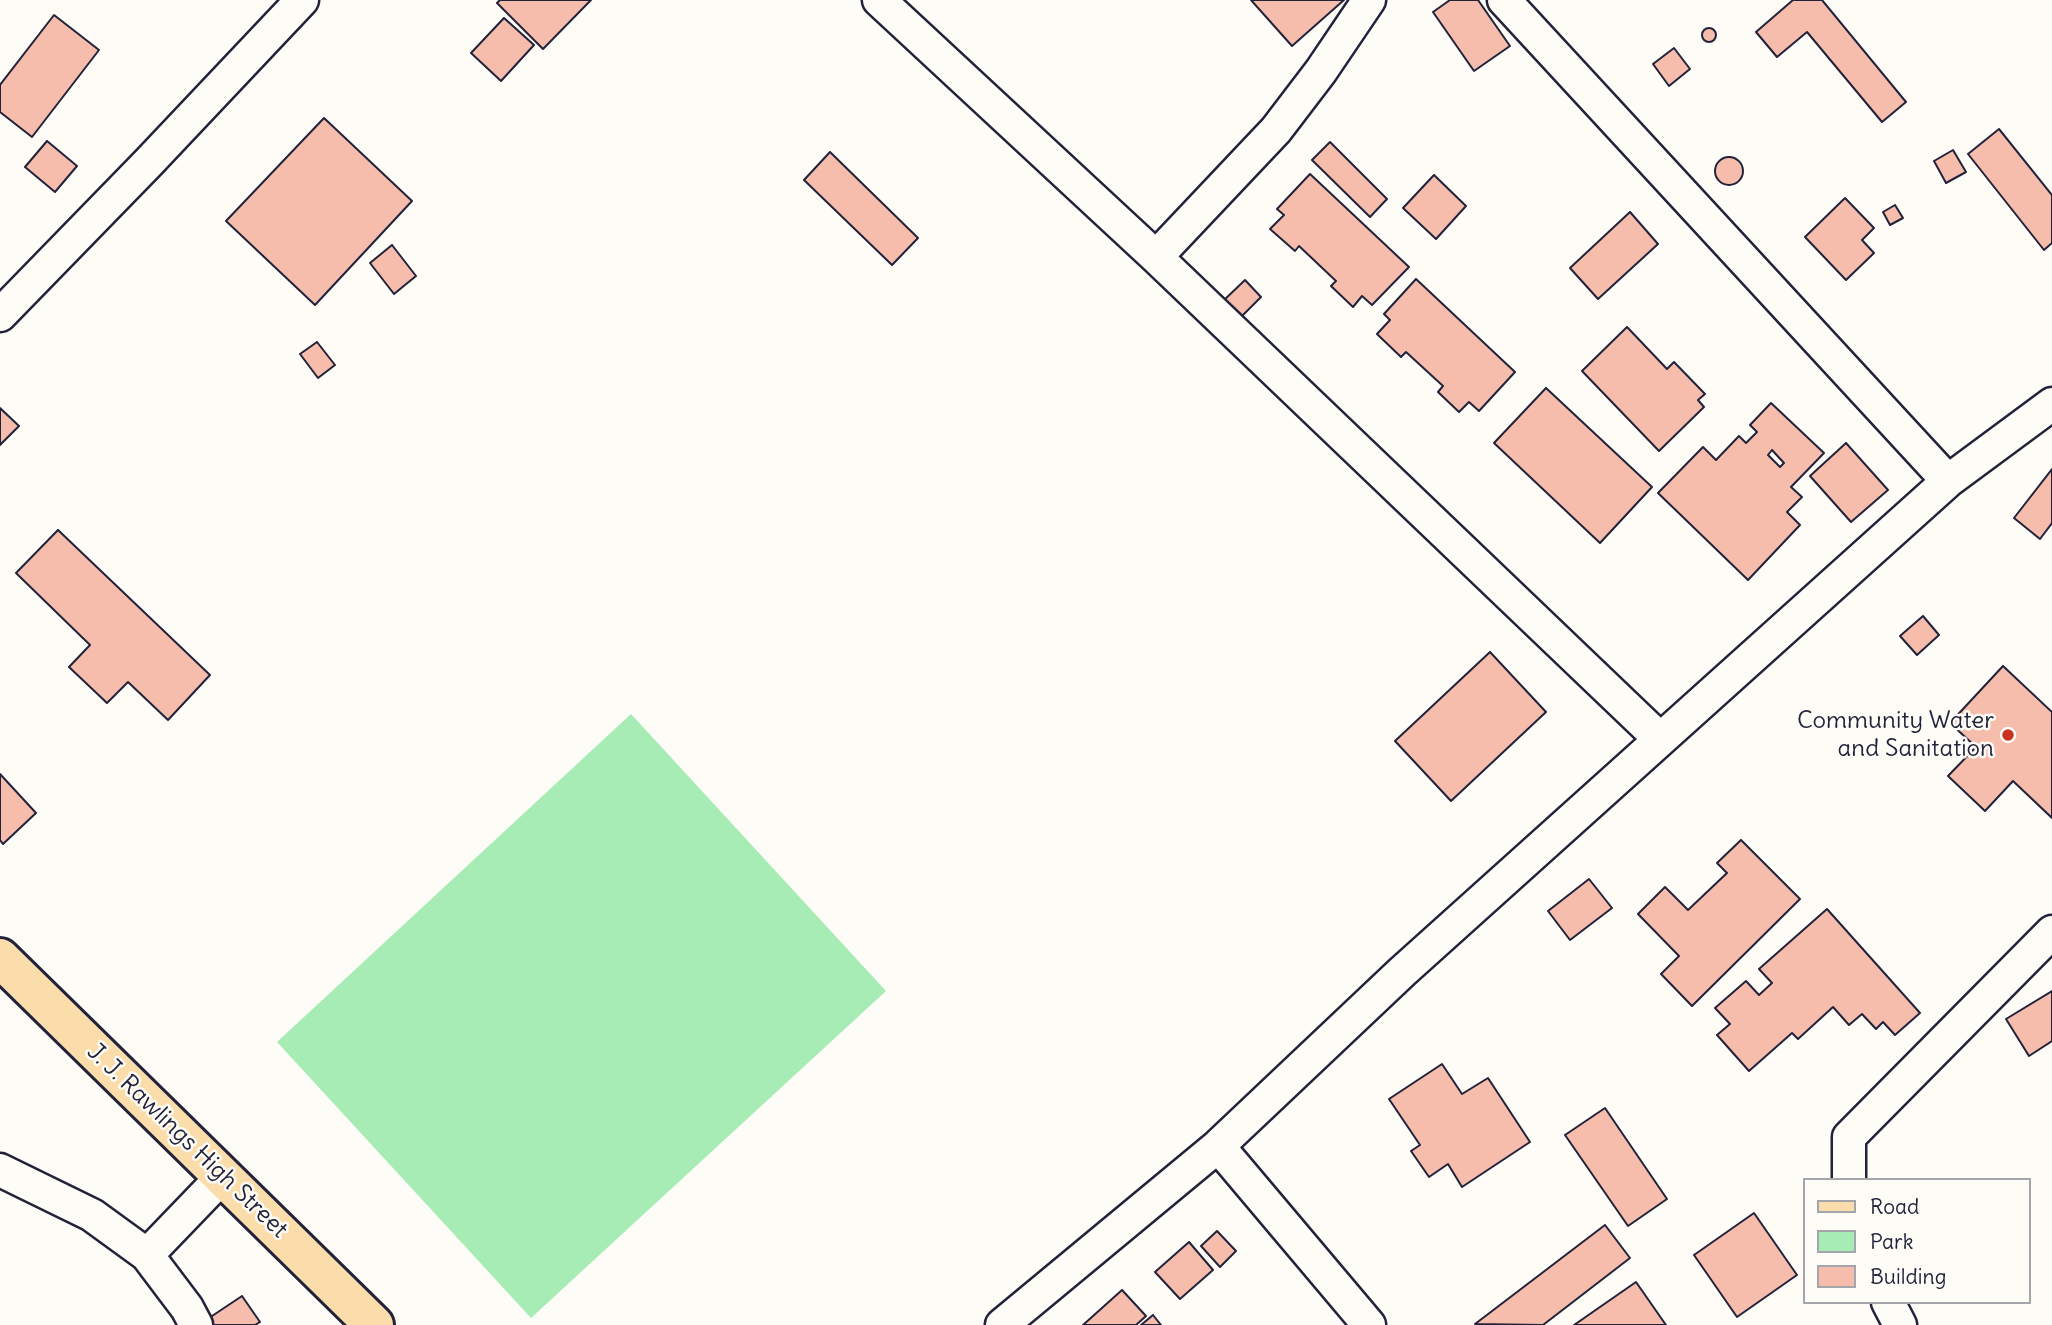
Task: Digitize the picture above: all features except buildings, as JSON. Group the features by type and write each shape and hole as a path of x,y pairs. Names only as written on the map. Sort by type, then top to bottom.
{"main road":[{"name":"J. J. Rawlings High Street","path":"0,958 374,1325"}],"street":[{"path":"0,315 302,0"},
{"path":"879,0 1156,257 1660,740"},
{"path":"1156,257 1276,130 1321,71 1369,0"},
{"path":"1504,0 1948,481"},
{"path":"1002,1325 1218,1146 1402,972 1948,481 2052,404"},
{"path":"1849,1178 1849,1137 2052,932"},
{"path":"1218,1146 1369,1325"},
{"path":"0,1170 92,1215 148,1255 187,1308 196,1325"},
{"path":"148,1255 223,1177"},
{"path":"1889,1304 1900,1325"}],"green space":[{"path":"631,714 886,991 531,1318 277,1042"}],"place":[{"name":"Community Water and Sanitation","path":"2008,735"}]}
